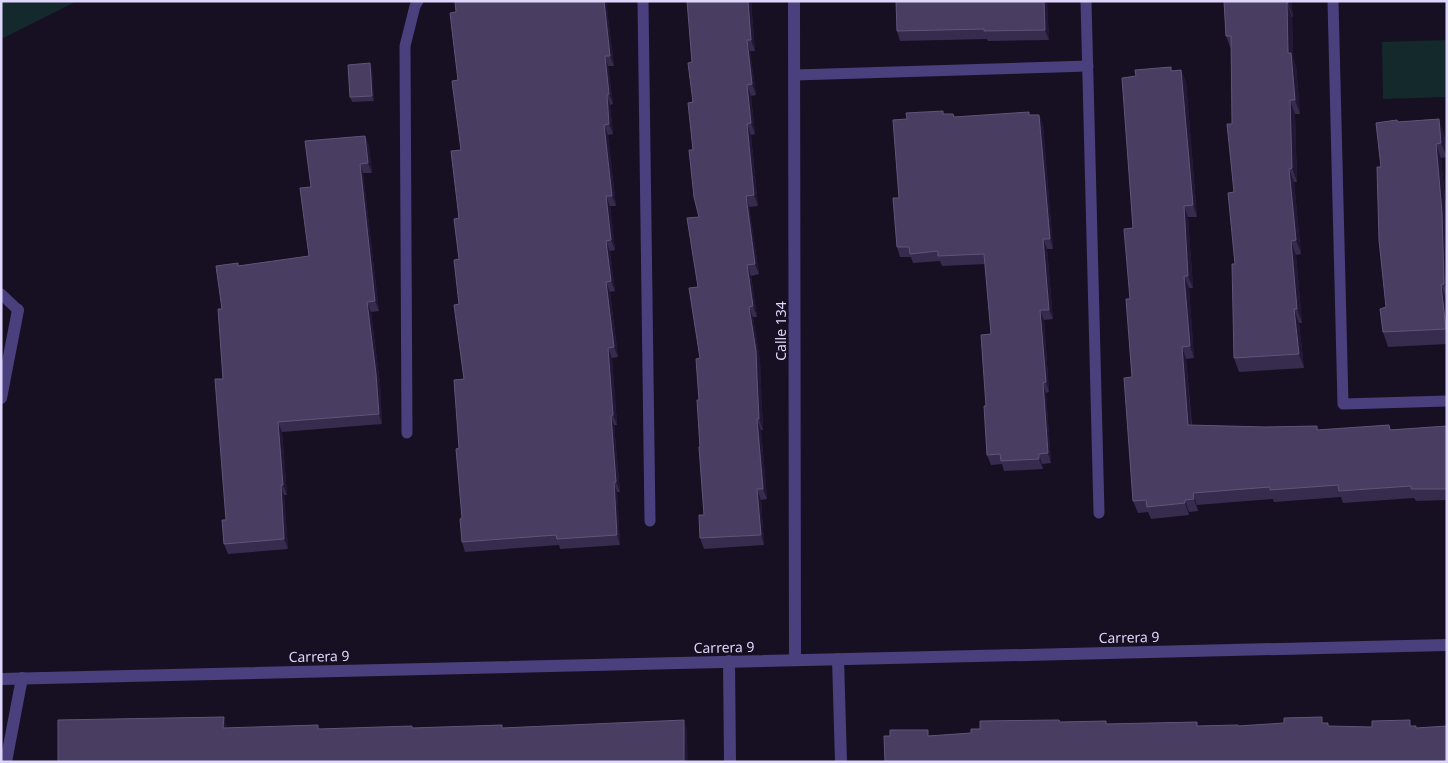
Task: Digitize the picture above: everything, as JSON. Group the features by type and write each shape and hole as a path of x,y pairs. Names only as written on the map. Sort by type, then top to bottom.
{"street":[{"name":"Calle 134","path":"794,1 795,660"},
{"path":"1,398 18,310"},
{"name":"Carrera 9","path":"1,679 1447,645"},
{"path":"838,659 841,762"},
{"path":"729,661 730,762"},
{"path":"6,762 22,678"}],"lane":[{"path":"407,432 405,46 418,1"},
{"path":"643,1 650,521"},
{"path":"1086,1 1099,513"},
{"path":"1333,1 1343,404 1447,401"},
{"path":"795,75 1088,66"},
{"path":"1,294 18,310"}],"green space":[{"path":"1,1 77,1 1,39"},
{"path":"1447,40 1447,97 1383,99 1382,42"}],"building":[{"path":"455,1 604,1 610,56 605,56 609,94 607,95 609,124 604,125 612,196 606,196 611,240 606,241 611,281 606,282 614,347 608,348 613,415 611,416 616,482 614,482 617,535 557,539 556,535 462,542 460,519 462,518 456,449 459,448 454,380 464,379 454,305 459,304 454,260 459,259 454,219 459,218 451,151 461,150 452,81 458,80 450,13 456,12"},
{"path":"687,1 748,1 751,40 747,40 752,84 747,85 751,123 747,124 754,195 746,196 755,264 747,265 753,306 749,307 756,351 759,419 757,419 763,489 757,489 761,535 700,538 699,515 704,515 699,447 697,400 699,400 696,359 700,358 689,288 698,287 687,218 699,217 694,197 689,150 693,150 688,103 693,102 688,63 692,62"},
{"path":"896,1 1044,1 1045,30 897,31"},
{"path":"1224,1 1288,1 1288,53 1291,53 1295,100 1290,100 1292,168 1289,169 1296,240 1291,241 1297,309 1294,309 1299,354 1234,358 1232,264 1235,264 1228,193 1234,192 1227,124 1232,124 1231,36 1226,36"},
{"path":"370,63 372,96 350,97 348,65"},
{"path":"1171,67 1171,71 1181,70 1193,205 1184,206 1188,276 1184,276 1190,346 1182,347 1188,425 1317,426 1317,430 1389,425 1390,430 1447,426 1447,489 1411,489 1411,486 1339,491 1338,485 1270,490 1270,487 1193,493 1194,499 1185,500 1185,503 1147,507 1146,500 1133,501 1124,378 1132,377 1126,299 1130,299 1124,229 1133,228 1122,78 1136,76 1135,70"},
{"path":"943,111 943,114 953,114 954,117 1029,112 1029,115 1039,115 1050,239 1043,239 1049,310 1040,310 1046,382 1043,383 1048,453 1039,454 1039,459 1001,461 1000,454 987,455 981,335 991,334 984,254 938,256 938,251 910,254 909,247 897,247 893,198 899,198 893,120 907,119 906,113"},
{"path":"1439,119 1441,143 1436,144 1442,212 1444,284 1441,285 1446,329 1383,332 1380,309 1386,307 1379,240 1377,167 1381,167 1376,123 1397,120 1398,122"},
{"path":"365,136 368,163 360,164 375,301 367,302 379,414 278,422 283,485 281,485 284,539 224,544 222,520 226,520 215,379 223,379 218,309 222,309 216,266 238,263 238,266 309,256 300,188 311,187 305,141"},
{"path":"224,717 223,728 318,725 318,729 502,725 502,728 684,720 684,762 58,762 58,720"},
{"path":"1322,717 1322,723 1328,723 1328,726 1372,727 1372,721 1410,720 1410,726 1416,726 1416,728 1447,726 1447,762 885,762 884,736 890,736 890,730 928,730 928,736 971,733 971,729 980,729 980,721 1106,721 1106,724 1197,722 1197,726 1238,726 1284,723 1284,718"}]}
